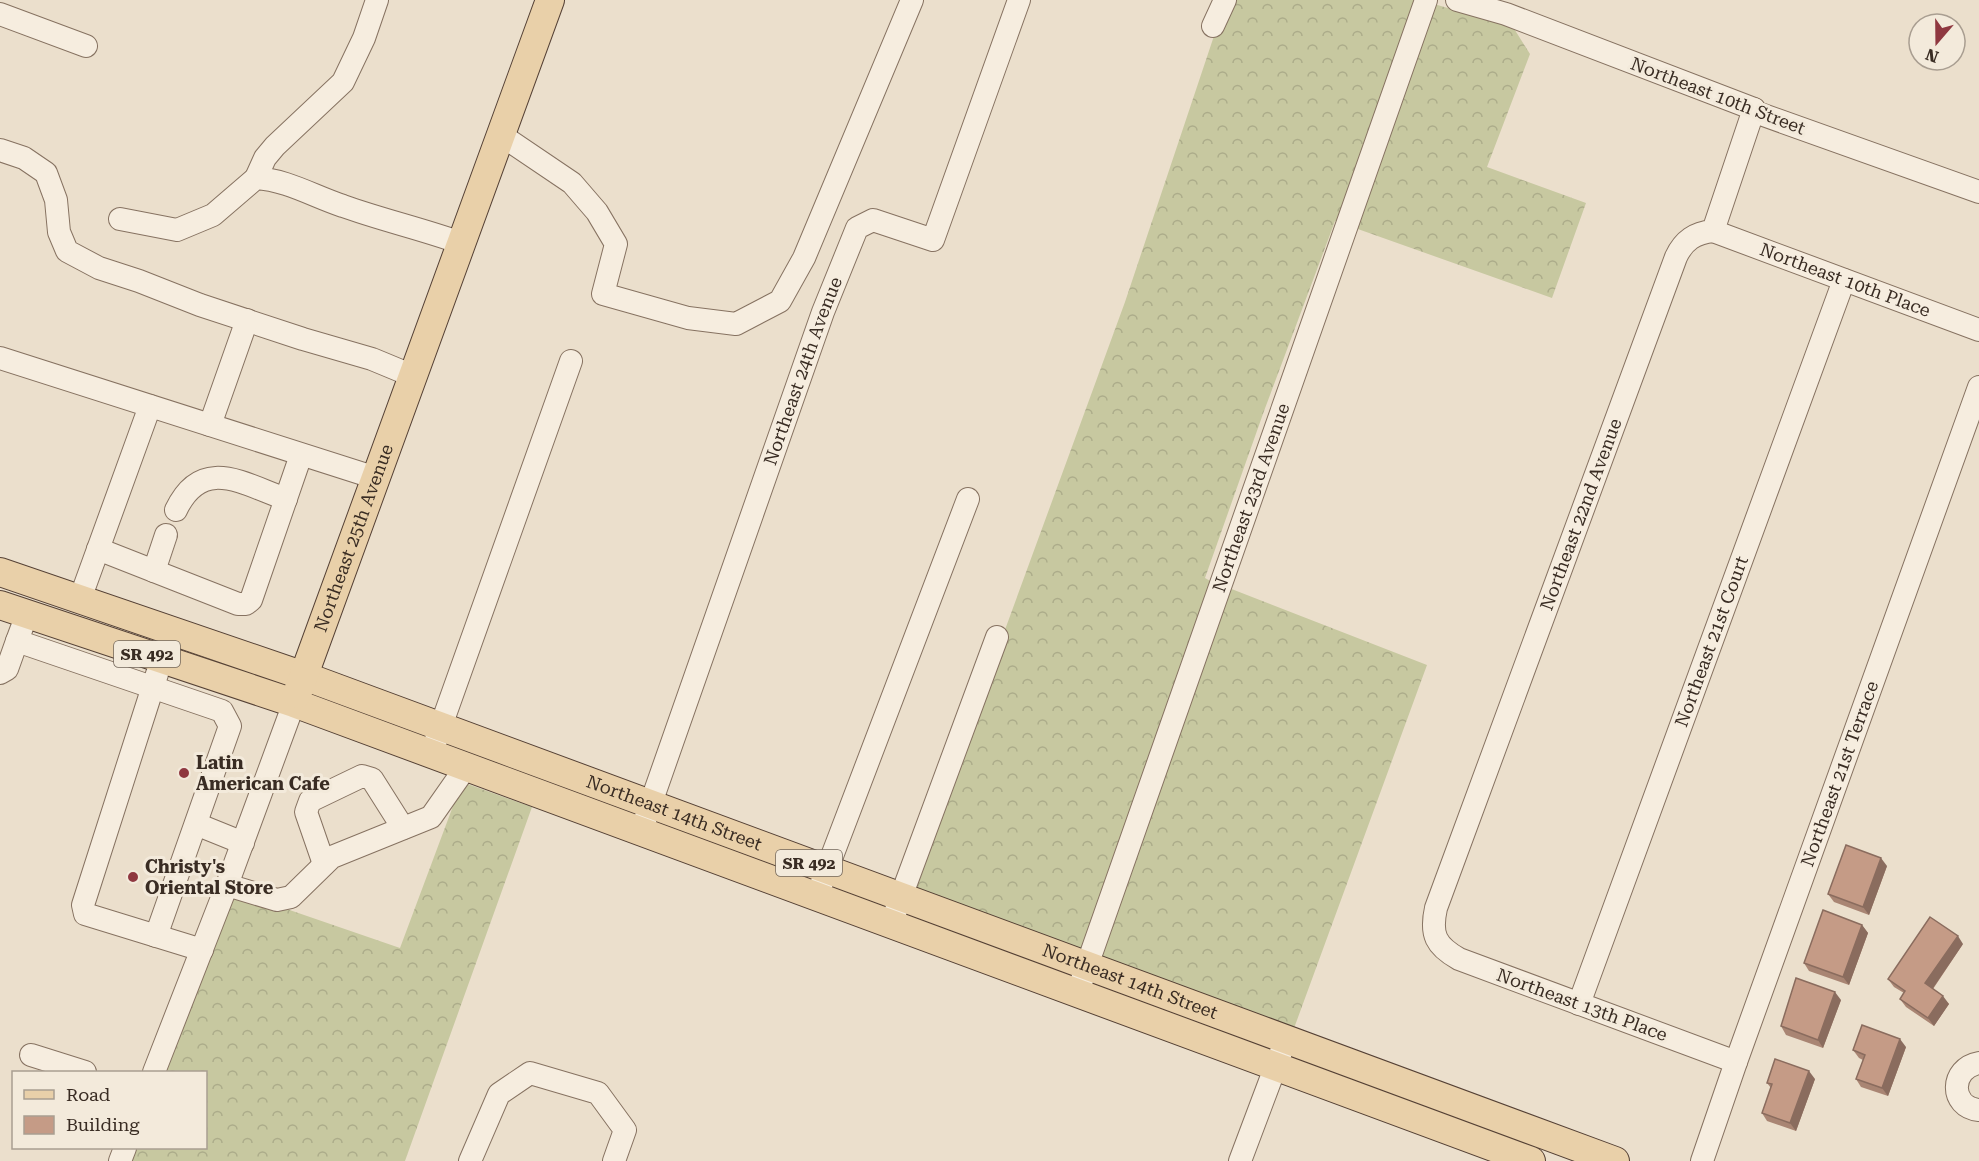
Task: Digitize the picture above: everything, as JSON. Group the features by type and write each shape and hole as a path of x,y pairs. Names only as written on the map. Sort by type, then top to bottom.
{"main road":[{"name":"Northeast 25th Avenue","path":"294,703 550,0"},
{"name":"Northeast 14th Street","path":"0,573 304,676 1615,1161"},
{"name":"Northeast 14th Street","path":"0,605 294,703 890,926 1531,1161"}],"street":[{"path":"120,219 177,230 213,215 256,178 265,158 275,146 344,82 364,38 377,0"},
{"path":"501,135 572,183 597,212 616,244 603,294 688,318 736,324 780,301 804,258 912,0"},
{"name":"Northeast 24th Avenue","path":"641,833 823,312 857,228 873,220 933,240 1019,0"},
{"path":"1213,26 1225,0"},
{"name":"Northeast 23rd Avenue","path":"1077,994 1426,0"},
{"name":"Northeast 10th Street","path":"1457,0 1509,7 1754,109 1755,112 1979,192"},
{"path":"0,14 86,46"},
{"path":"1713,231 1754,109"},
{"path":"0,150 24,158 46,172 56,200 59,232 67,251 99,268 247,320 372,359 413,376"},
{"path":"256,178 274,179 342,206 432,232 461,243"},
{"name":"Northeast 10th Place","path":"1713,231 1979,330"},
{"name":"Northeast 22nd Avenue","path":"1435,938 1432,923 1436,909 1676,256 1691,237 1701,232 1713,231"},
{"name":"Northeast 21st Court","path":"1578,1004 1844,280"},
{"path":"210,425 247,320"},
{"path":"0,358 376,478"},
{"path":"431,754 571,361"},
{"name":"Northeast 21st Terrace","path":"1702,1161 1979,387"},
{"path":"80,599 150,406"},
{"path":"98,549 238,604 246,604 251,600 301,455"},
{"path":"176,510 183,497 193,486 207,477 223,477 286,499"},
{"path":"817,898 968,499"},
{"path":"154,571 166,536"},
{"path":"0,673 7,669 27,614"},
{"path":"890,926 997,637"},
{"path":"96,668 105,640"},
{"path":"17,641 222,711 230,726 156,936"},
{"path":"162,659 83,905 85,914 202,950"},
{"name":"Northeast 25th Avenue","path":"154,1071 243,843 294,703"},
{"path":"227,885 277,900 291,897 332,857 432,817 466,767"},
{"path":"324,864 306,812 310,801 362,776 372,779 403,828"},
{"path":"196,824 243,843"},
{"name":"Northeast 13th Place","path":"1435,938 1444,951 1459,959 1736,1062"},
{"path":"1240,1161 1286,1039"},
{"path":"31,1055 82,1071"},
{"path":"1978,1059 1965,1068 1958,1078 1957,1090 1962,1102 1972,1109 1979,1110"},
{"path":"470,1161 499,1094 530,1073 598,1093 625,1130 614,1161"}],"green space":[{"path":"1226,0 1416,0 1338,222 1335,221 1264,411 1205,578 1212,582 1082,953 910,889 1125,302"},
{"path":"1434,4 1513,27 1530,54 1487,167 1586,203 1552,298 1355,228"},
{"path":"1229,588 1427,665 1293,1031 1098,959"},
{"path":"462,782 532,807 405,1161 130,1161 135,1149 207,1149 207,1071 164,1071 234,891 400,948"}],"building":[{"path":"1846,845 1881,858 1863,907 1828,894"},
{"path":"1823,910 1862,925 1843,977 1804,963"},
{"path":"1930,917 1958,936 1925,983 1943,996 1928,1018 1900,999 1905,991 1888,979"},
{"path":"1796,978 1835,992 1818,1040 1781,1026"},
{"path":"1862,1025 1900,1039 1882,1088 1856,1079 1865,1055 1853,1050"},
{"path":"1775,1059 1809,1071 1790,1123 1762,1113 1772,1084 1767,1083"}],"place":[{"name":"Latin American Cafe","path":"184,773"},
{"name":"Christy's Oriental Store","path":"133,877"}]}
